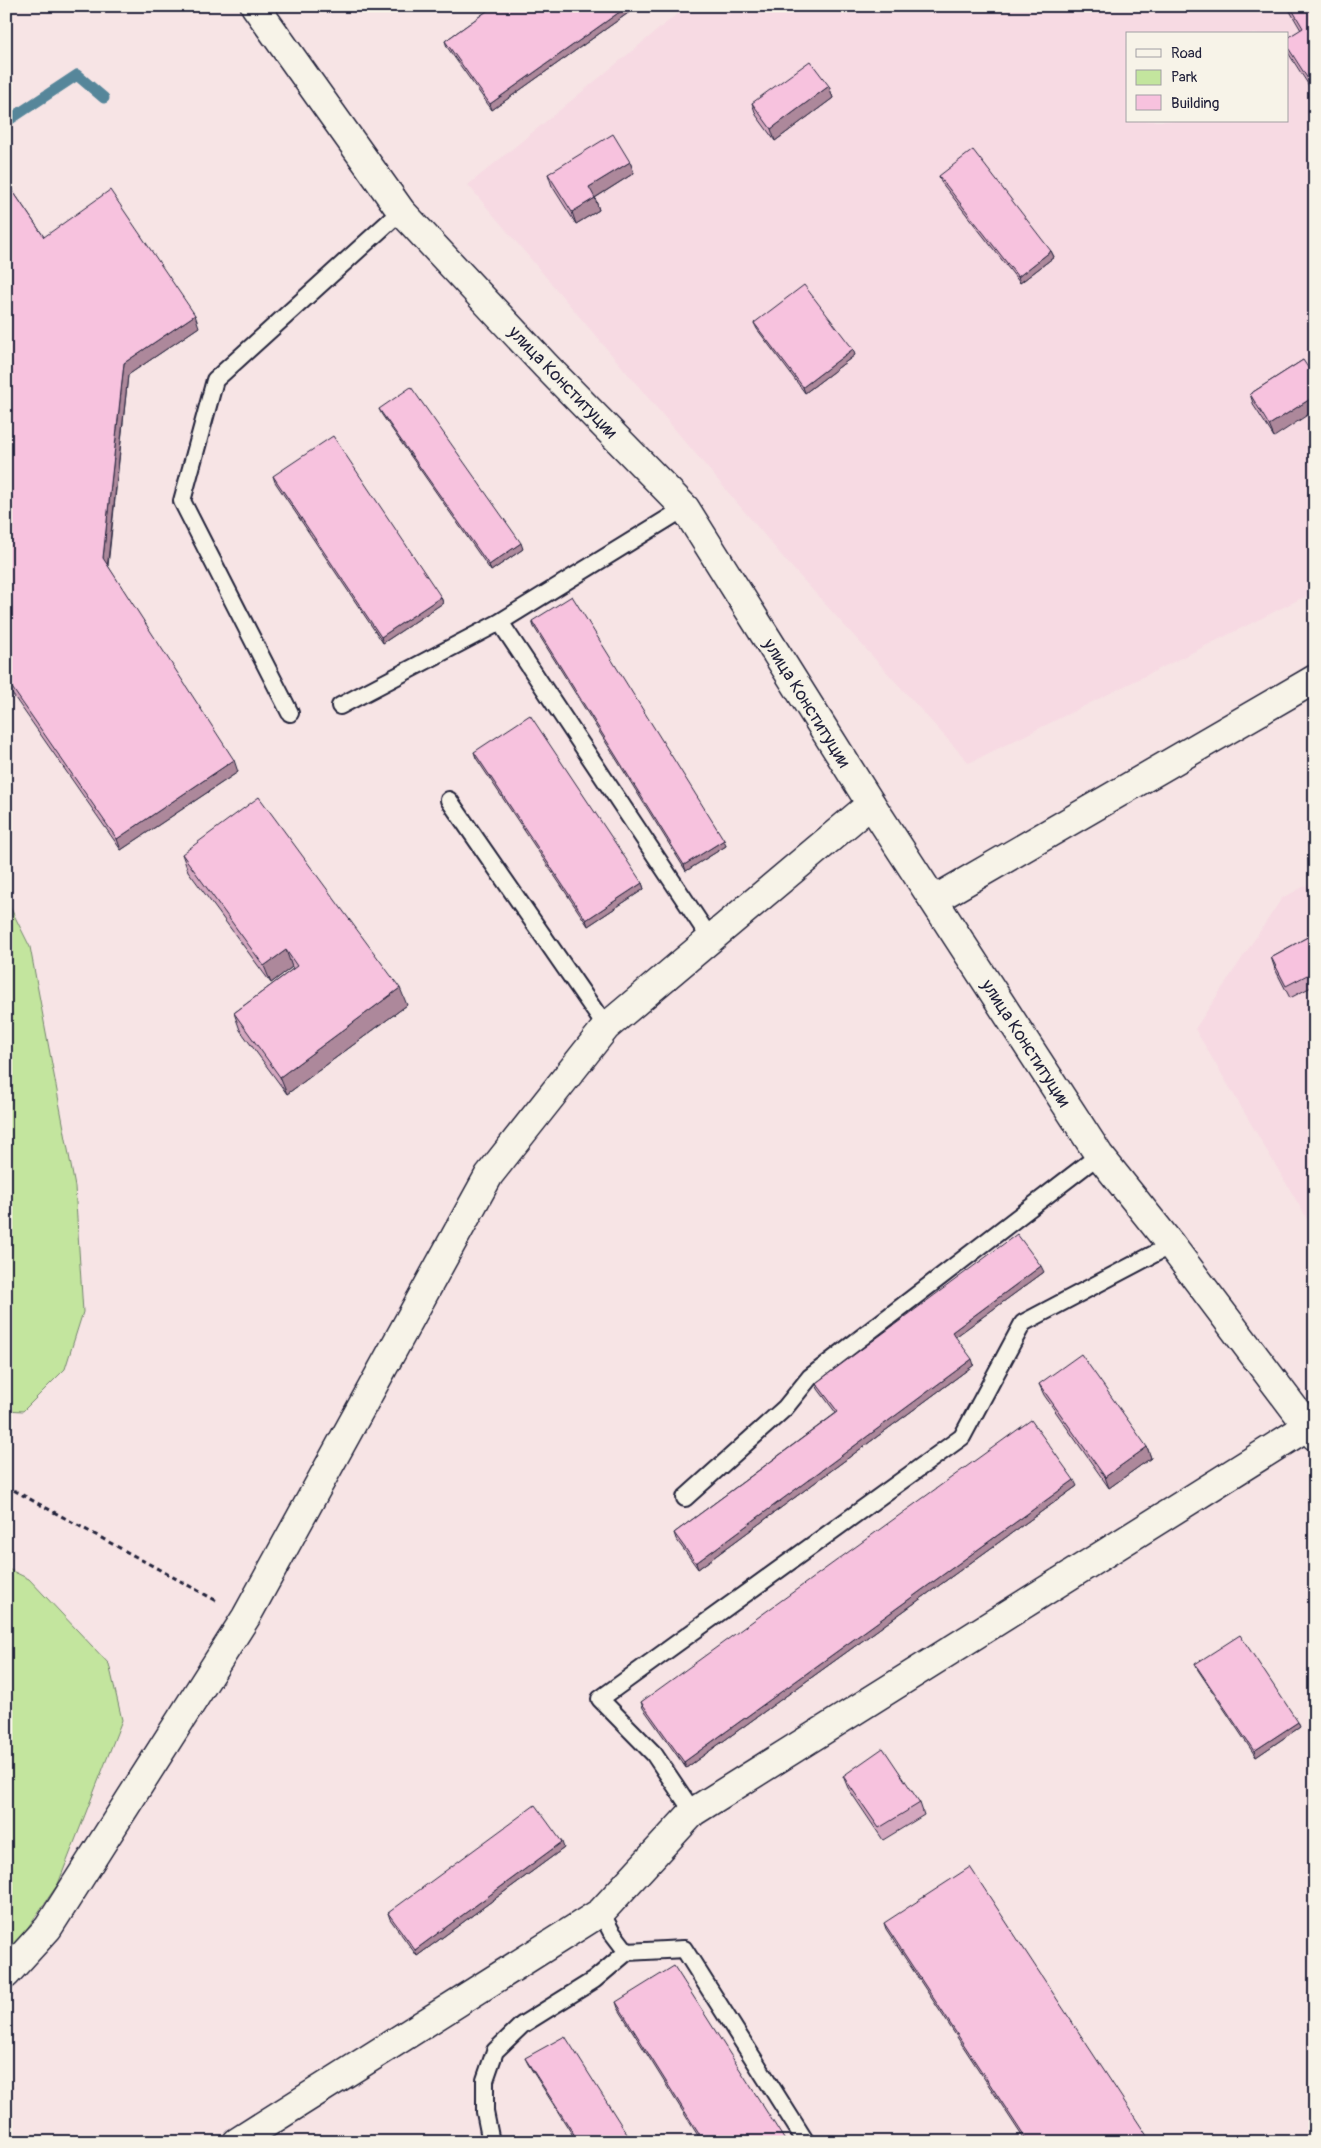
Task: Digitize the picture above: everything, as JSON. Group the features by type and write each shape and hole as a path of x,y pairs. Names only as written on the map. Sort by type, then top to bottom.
{"street":[{"name":"улица Конституции","path":"255,6 401,211 546,366 685,508 871,804 1099,1155 1313,1428"},
{"path":"934,900 1315,678"},
{"path":"6,1974 48,1928 246,1617 489,1175 606,1027 871,804"},
{"path":"236,2142 601,1912 693,1812 1313,1428"}],"lane":[{"path":"290,713 182,501 215,380 401,211"},
{"path":"340,706 500,622 685,508"},
{"path":"500,622 710,938"},
{"path":"449,800 606,1027"},
{"path":"685,1498 785,1408 810,1377 1099,1155"},
{"path":"693,1812 654,1754 600,1699 962,1437 1023,1323 1171,1245"},
{"path":"601,1912 611,1931 627,1952"},
{"path":"491,2142 484,2112 485,2080 495,2051 522,2025 594,1980 627,1952 684,1949 806,2142"}],"path":[{"path":"6,1486 246,1617"}],"shaded area":[{"path":"687,6 1315,6 1315,596 1302,598 969,763 788,563 468,185"},
{"path":"1315,881 1315,1232 1195,1029 1282,898"}],"green space":[{"path":"6,899 30,947 75,1187 83,1312 65,1369 23,1411 6,1410"},
{"path":"6,1568 29,1579 109,1664 122,1720 58,1884 6,1959"}],"building":[{"path":"494,6 628,6 490,104 445,41"},
{"path":"1290,6 1315,6 1315,90 1288,48 1288,37 1303,28"},
{"path":"810,61 829,86 771,129 752,103"},
{"path":"613,134 630,162 589,187 595,198 572,212 548,174"},
{"path":"973,150 1051,251 1018,277 939,176"},
{"path":"6,181 44,237 110,190 195,315 124,363 103,558 234,760 117,839 6,679"},
{"path":"804,285 853,349 803,387 754,323"},
{"path":"1303,360 1315,378 1315,396 1269,425 1250,394"},
{"path":"411,387 521,543 489,565 379,409"},
{"path":"333,436 441,597 381,637 273,476"},
{"path":"572,596 724,840 684,865 532,621"},
{"path":"530,715 642,883 586,920 474,752"},
{"path":"259,797 400,988 280,1077 234,1013 297,966 286,950 264,966 182,854"},
{"path":"1315,933 1315,971 1286,986 1271,957"},
{"path":"1017,1234 1041,1266 952,1332 972,1359 696,1563 674,1533 838,1412 816,1383"},
{"path":"1081,1354 1147,1447 1105,1477 1039,1384"},
{"path":"1031,1420 1074,1480 684,1762 641,1702"},
{"path":"1240,1635 1298,1722 1254,1751 1195,1664"},
{"path":"883,1748 920,1803 879,1828 843,1776"},
{"path":"535,1805 562,1842 415,1950 388,1913"},
{"path":"970,1867 1151,2142 1028,2142 884,1923"},
{"path":"674,1966 786,2142 704,2142 616,2002"},
{"path":"565,2036 632,2142 579,2142 525,2058"}],"waterway":[{"path":"6,122 77,75 104,98"}]}
